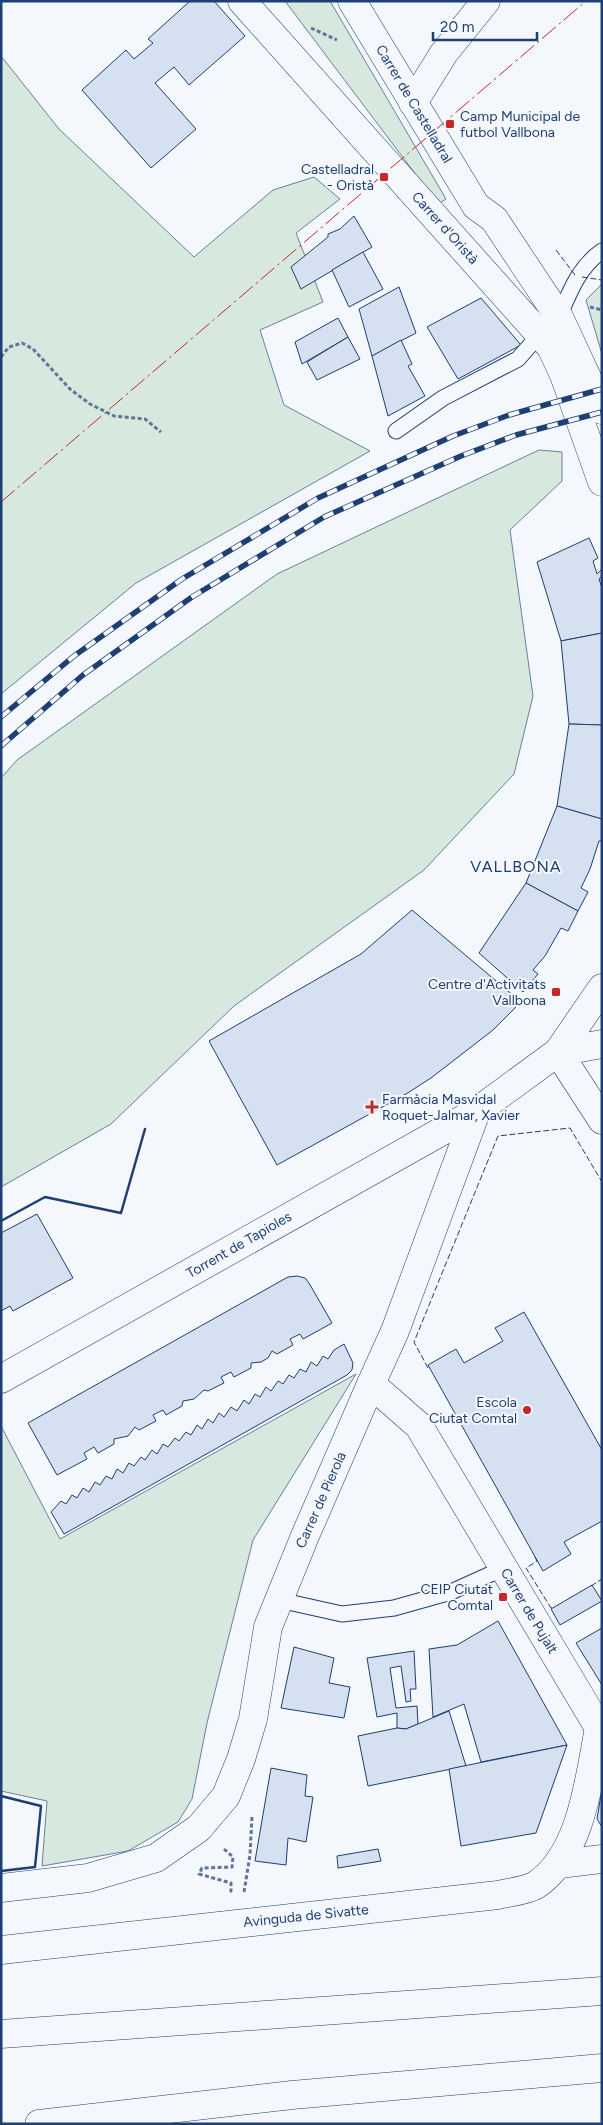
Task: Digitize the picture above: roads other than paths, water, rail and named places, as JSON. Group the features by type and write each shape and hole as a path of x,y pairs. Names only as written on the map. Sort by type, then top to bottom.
{"main road":[{"name":"Carrer d'Oristà","path":"242,1 477,264 550,326 602,410"},
{"name":"Carrer de Castelladral","path":"352,1 476,206 494,219 550,326"},
{"path":"413,103 444,52 486,1"},
{"path":"476,206 477,264"},
{"name":"Carrer d'Oristà","path":"550,326 551,347 564,375 602,482"},
{"path":"476,1112 558,1052 602,988"},
{"path":"558,1052 602,1044"},
{"path":"558,1052 602,1120"},
{"name":"Torrent de Tapioles","path":"1,1379 476,1112"},
{"name":"Carrer de Pierola","path":"1,1888 88,1878 156,1858 199,1828 226,1796 241,1759 253,1719 268,1627 395,1330 476,1112"},
{"name":"Carrer de Pujalt","path":"371,1384 419,1426 600,1728 583,1810 559,1864"},
{"path":"559,1864 602,1859"},
{"name":"Avinguda de Sivatte","path":"1,1950 498,1895 534,1886 559,1864"},
{"path":"1,2034 602,1991"},
{"path":"39,2124 292,2094 602,2068"}],"lane":[{"path":"396,431 443,398 518,359 550,326 573,284 589,260 602,251"},
{"path":"279,1600 342,1614 394,1608 451,1592 504,1568"}],"railway":[{"path":"1,717 74,656 182,579 318,498 453,436 509,415 602,389"},
{"path":"1,746 83,675 192,597 324,517 461,456 516,435 602,412"}],"place":[{"name":"Camp Municipal de futbol Vallbona","path":"450,124"},
{"name":"Castelladral - Oristà","path":"384,177"},
{"name":"Centre d'Activitats Vallbona","path":"556,992"},
{"name":"Farmàcia Masvidal Roquet-Jalmar, Xavier","path":"372,1107"},
{"name":"Escola Ciutat Comtal","path":"527,1410"},
{"name":"CEIP Ciutat Comtal","path":"503,1597"}],"district":[{"name":"VALLBONA","path":"516,866"}]}
